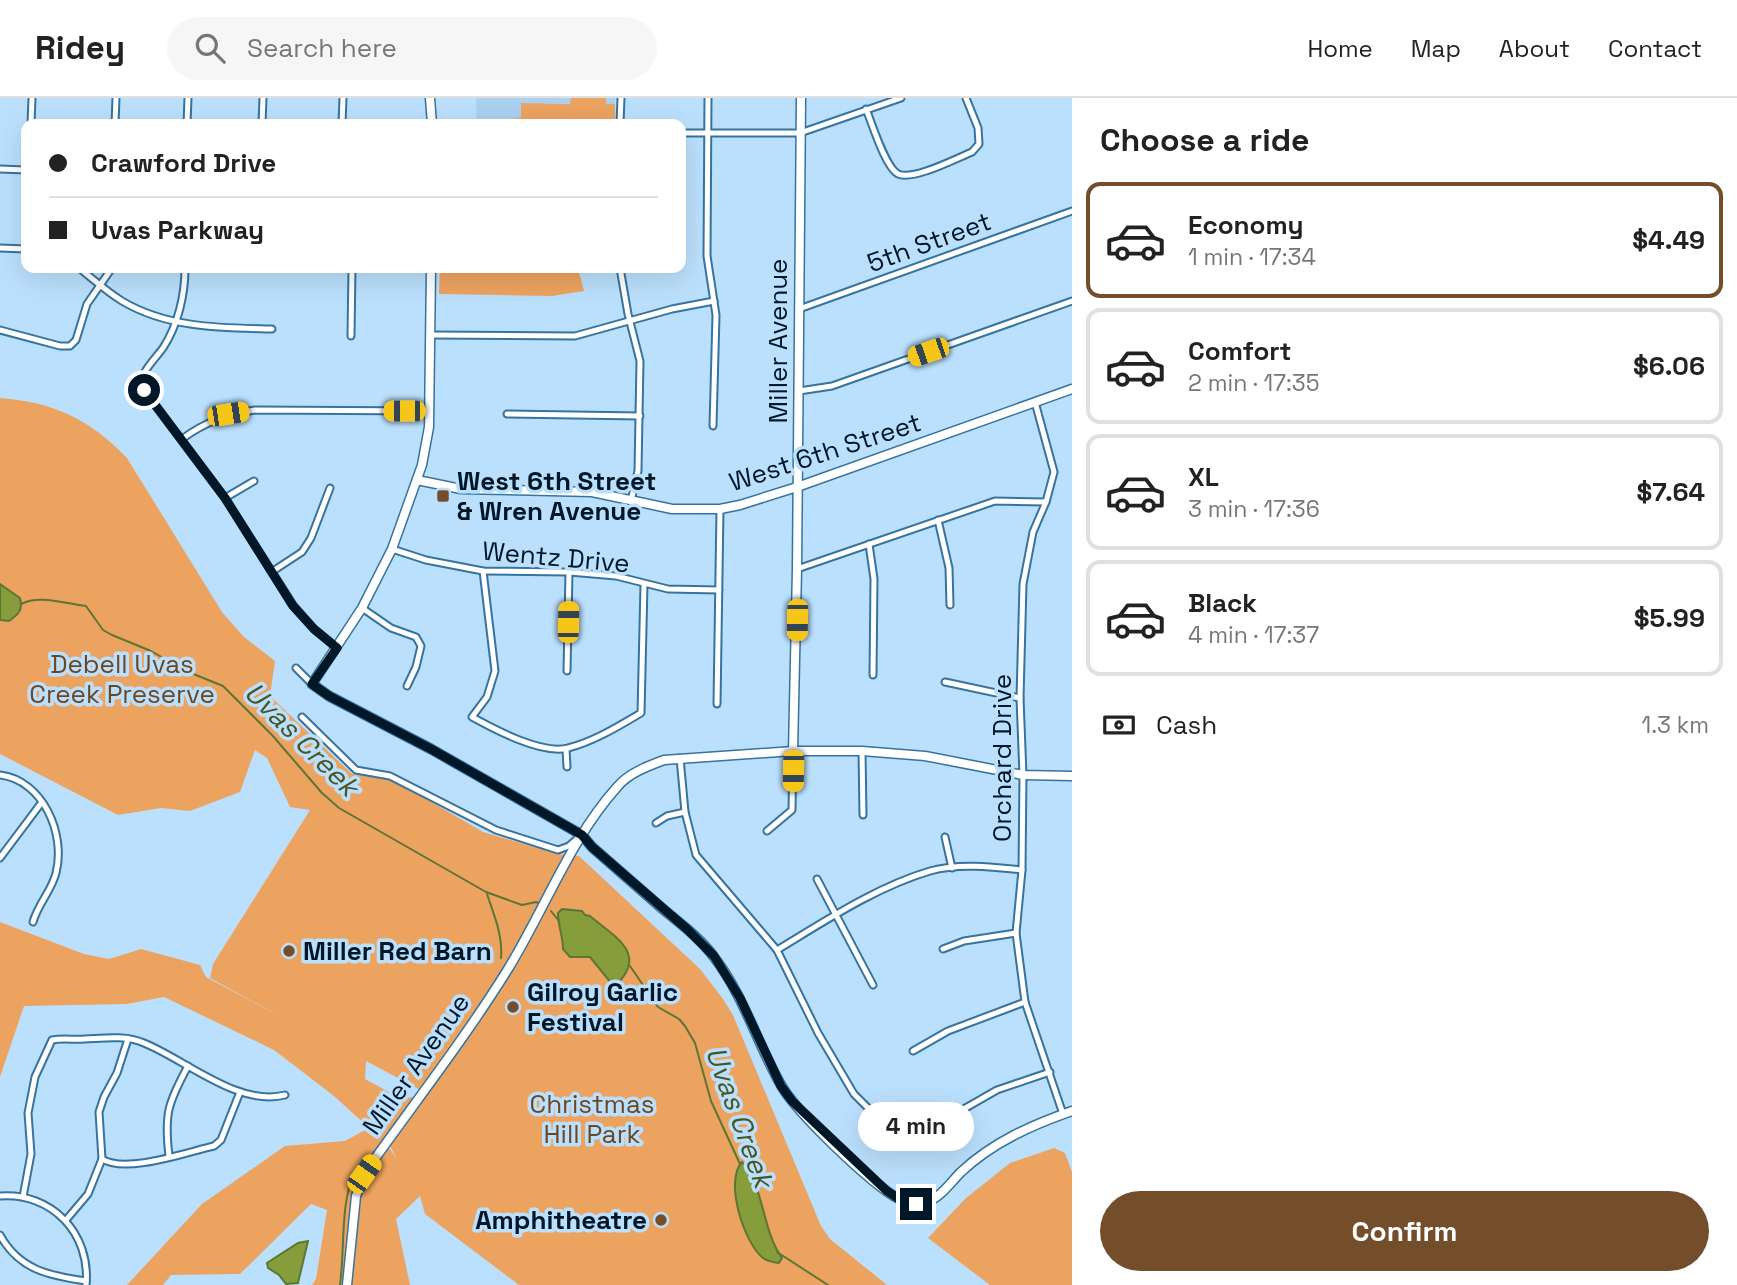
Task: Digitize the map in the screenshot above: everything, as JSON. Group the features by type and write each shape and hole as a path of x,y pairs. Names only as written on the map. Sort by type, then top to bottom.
{"street":[{"path":"31,119 33,98"},
{"path":"115,119 116,98"},
{"path":"187,119 188,98"},
{"path":"262,119 263,98"},
{"path":"342,98 342,119"},
{"path":"430,98 432,119"},
{"path":"620,119 621,98"},
{"path":"708,98 706,256 716,315 713,426"},
{"name":"Miller Avenue","path":"793,751 801,98"},
{"path":"686,133 800,133 901,98"},
{"path":"866,109 890,165 898,174 912,176 972,152 979,144 978,128 966,98"},
{"path":"0,169 21,170"},
{"name":"5th Street","path":"799,309 1072,211"},
{"path":"0,248 21,249"},
{"path":"85,273 135,308 176,321 205,328 272,329"},
{"path":"0,330 60,346 70,346 76,340 87,304 109,273"},
{"path":"185,273 176,321 165,345 145,372 140,385 225,498 293,606 314,629 337,648"},
{"path":"351,335 352,273"},
{"path":"312,684 362,608 392,549 426,450 431,273"},
{"path":"621,273 640,361 637,478 631,501"},
{"path":"430,335 575,336 714,301"},
{"path":"799,391 832,386 1072,301"},
{"name":"West 6th Street","path":"417,480 461,489 593,492 672,509 720,509 797,487 1072,389"},
{"name":"Orchard Drive","path":"1035,402 1054,472 1046,502 1033,532 1023,584 1020,698 1023,775 1022,870 1016,933 1025,1002 1050,1072 1068,1112"},
{"path":"182,439 210,421 228,414 255,410 429,411"},
{"path":"508,414 640,416"},
{"path":"225,498 254,481"},
{"path":"273,571 302,552 311,538 330,488"},
{"path":"797,569 995,501 1046,502"},
{"path":"717,704 720,509"},
{"path":"938,520 949,569 950,605"},
{"path":"869,544 874,579 873,675"},
{"name":"Wentz Drive","path":"392,549 426,560 483,571 569,572 616,576 668,589 719,590"},
{"path":"483,571 495,671 487,698 472,717 504,734 537,745 566,749 642,713 644,584"},
{"path":"567,671 569,572"},
{"path":"362,608 391,628 416,638 421,646 416,667 407,686"},
{"path":"296,668 329,696 431,749 582,835 714,956 740,998 781,1086 803,1114 887,1191 902,1201 916,1204 935,1198 970,1165 1002,1142 1068,1112"},
{"path":"945,682 1020,698"},
{"path":"302,717 356,770 390,776 496,830 558,850 569,846 582,835"},
{"path":"566,749 567,767"},
{"path":"766,831 792,810 793,751"},
{"name":"Miller Avenue","path":"347,1285 356,1196 364,1174 507,971 582,835 621,783 664,760 793,751 862,751 925,756 1023,775 1072,776"},
{"path":"862,751 863,815"},
{"path":"680,758 685,812 696,855 777,950 818,1033 854,1094 879,1119 920,1144 955,1114 997,1090 1050,1072"},
{"path":"0,775 21,782 42,802 56,832 56,874 33,922"},
{"path":"0,858 42,802"},
{"path":"656,823 667,816 685,812"},
{"path":"945,837 952,868"},
{"path":"777,950 891,887 932,870 997,867 1022,870"},
{"path":"817,879 873,985"},
{"path":"943,949 964,941 1016,933"},
{"path":"914,1051 948,1031 1025,1002"},
{"path":"23,1197 31,1153 28,1113 35,1076 52,1040 67,1037 142,1042 240,1092 274,1098 285,1095"},
{"path":"66,1220 88,1194 102,1159 99,1112 117,1073 128,1039"},
{"path":"169,1156 167,1109 188,1066"},
{"path":"102,1159 108,1163 138,1163 214,1146 221,1140 240,1092"},
{"path":"0,1196 23,1197 46,1206 66,1220 84,1251 87,1261 86,1283 30,1268 11,1252 0,1235"}],"shaded area":[{"path":"476,98 615,98 615,104 522,103 519,118 477,119"},
{"path":"0,584 20,598 19,611 9,621 0,620"},
{"path":"562,909 582,911 623,945 629,962 627,971 619,982 611,983 590,957 570,957 563,949 558,913"},
{"path":"742,1162 755,1183 770,1235 782,1258 779,1263 763,1258 743,1226 735,1183"},
{"path":"308,1241 298,1283 286,1284 268,1268 267,1263 298,1243"}],"green space":[{"path":"571,98 606,98 606,104 615,104 615,119 512,119 521,117 521,103 570,104"},
{"path":"440,273 579,273 584,291 552,296 439,294"},
{"path":"0,398 54,408 70,415 99,433 127,458 222,612 244,637 275,661 270,696 352,774 379,777 404,786 483,832 558,854 579,856 700,969 733,1015 821,1226 830,1239 887,1285 519,1285 425,1214 420,1196 396,1219 410,1285 312,1285 316,1279 327,1210 311,1204 240,1274 171,1275 163,1285 127,1285 202,1204 285,1146 345,1141 369,1128 334,1096 274,1050 164,997 127,1004 24,1006 0,1077 0,922 84,954 109,959 141,949 200,965 206,977 285,1019 210,978 213,964 310,810 290,807 267,758 255,750 240,792 190,811 161,808 118,815 0,754","holes":["366,1061 428,1094 389,1144 397,1159 383,1139 417,1096 402,1099 365,1079"]},
{"path":"1054,1148 1065,1153 1072,1172 1072,1285 990,1285 928,1238 966,1198 1010,1163"}],"waterway":[{"name":"Uvas Creek","path":"21,604 44,600 86,606 103,630 223,686 339,808 486,892 522,905 536,902 540,904"},
{"path":"487,894 499,934 501,958"},
{"name":"Uvas Creek","path":"551,911 559,921"},
{"name":"Uvas Creek","path":"630,966 658,1007 679,1019 695,1043 711,1101 740,1164"},
{"path":"340,1285 345,1213 354,1172"},
{"name":"Uvas Creek","path":"777,1252 828,1285"}],"place":[{"name":"West 6th Street & Wren Avenue","path":"443,496"},
{"name":"Miller Red Barn","path":"289,951"},
{"name":"Gilroy Garlic Festival","path":"513,1007"},
{"name":"Amphitheatre","path":"661,1220"}],"route":[{"path":"144,390 225,498 293,606 314,629 337,648 312,684 329,696 431,749 582,835 714,956 740,998 781,1086 803,1114 887,1191 902,1201 916,1204"}],"park label":[{"name":"Debell Uvas Creek Preserve","path":"122,679"},
{"name":"Christmas Hill Park","path":"592,1119"}]}
